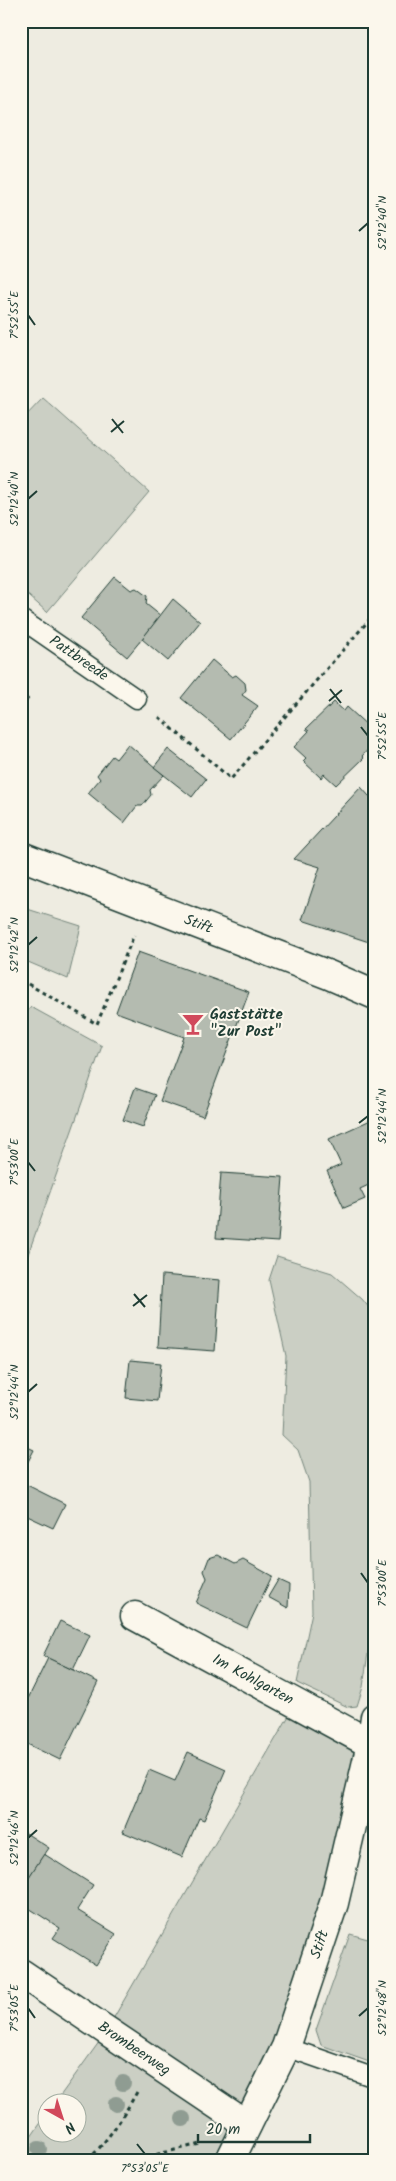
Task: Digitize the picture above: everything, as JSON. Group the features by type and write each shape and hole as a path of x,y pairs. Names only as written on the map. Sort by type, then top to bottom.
{"street":[{"name":"Stift","path":"21,856 328,975 375,996"},
{"name":"Im Kohlgarten","path":"135,1616 370,1744"},
{"name":"Stift","path":"230,2160 286,2047 334,1903 375,1717"},
{"name":"Brombeerweg","path":"21,1973 155,2061 247,2125"}],"lane":[{"name":"Pattbreede","path":"21,618 137,699"},
{"path":"286,2047 375,2078"}],"path":[{"path":"137,699 231,779 375,613"},
{"path":"21,980 97,1024 148,906"},
{"path":"88,2160 105,2143 118,2125 155,2061"},
{"path":"133,2160 197,2145 247,2125"}],"shaded area":[{"path":"43,398 149,492 47,612 21,589 21,421"},
{"path":"21,907 81,926 68,979 21,959"},
{"path":"31,1007 102,1046 21,1274 21,1019"},
{"path":"277,1256 332,1273 362,1299 375,1315 372,1626 363,1687 357,1706 348,1707 297,1683 312,1612 309,1482 298,1450 282,1435 286,1356 269,1280"},
{"path":"290,1714 356,1750 324,1902 273,2043 215,2160 21,2160 21,2151 38,2127 38,2144 88,2144 88,2094 62,2094 102,2038"},
{"path":"350,1934 375,1941 375,2064 321,2045 316,2030"}],"building":[{"path":"115,577 131,590 136,588 147,596 146,604 161,616 127,657 81,618"},
{"path":"173,599 200,622 168,661 142,639"},
{"path":"212,660 232,677 236,675 245,683 246,690 242,695 258,706 231,739 181,698"},
{"path":"21,685 24,687 25,696 29,699 21,708"},
{"path":"334,702 344,711 347,707 370,728 367,731 375,738 375,742 362,756 364,758 336,785 324,774 321,778 303,761 306,758 294,747 309,731 306,729"},
{"path":"128,744 164,775 150,790 151,795 142,806 137,806 124,823 88,793 100,779 97,775 112,756 116,759"},
{"path":"168,749 206,779 192,797 154,767"},
{"path":"361,787 369,796 375,798 375,944 302,920 320,867 294,859"},
{"name":"Gaststätte \"Zur Post\"","path":"138,952 249,992 203,1116 160,1101 184,1037 116,1012"},
{"path":"135,1088 155,1095 143,1127 123,1120"},
{"path":"375,1118 375,1182 360,1189 365,1199 344,1208 327,1171 341,1165 329,1139"},
{"path":"221,1173 283,1177 278,1242 216,1238"},
{"path":"162,1275 220,1280 215,1351 158,1347"},
{"path":"130,1360 161,1363 157,1401 126,1398"},
{"path":"21,1444 34,1450 21,1475"},
{"path":"21,1482 65,1504 53,1528 21,1513"},
{"path":"218,1555 235,1564 243,1560 272,1576 247,1628 196,1603 207,1578 204,1571 209,1558"},
{"path":"278,1580 289,1585 288,1608 268,1597"},
{"path":"60,1621 90,1635 73,1670 43,1656"},
{"path":"48,1658 98,1682 60,1760 21,1741 21,1713"},
{"path":"188,1752 226,1769 204,1820 199,1818 182,1857 123,1832 149,1770 175,1781"},
{"path":"21,1830 49,1848 21,1889"},
{"path":"44,1854 93,1885 77,1910 116,1934 96,1965 53,1938 60,1928 21,1903 21,1889"}],"place":[{"name":"Gaststätte \"Zur Post\"","path":"193,1024"}]}
